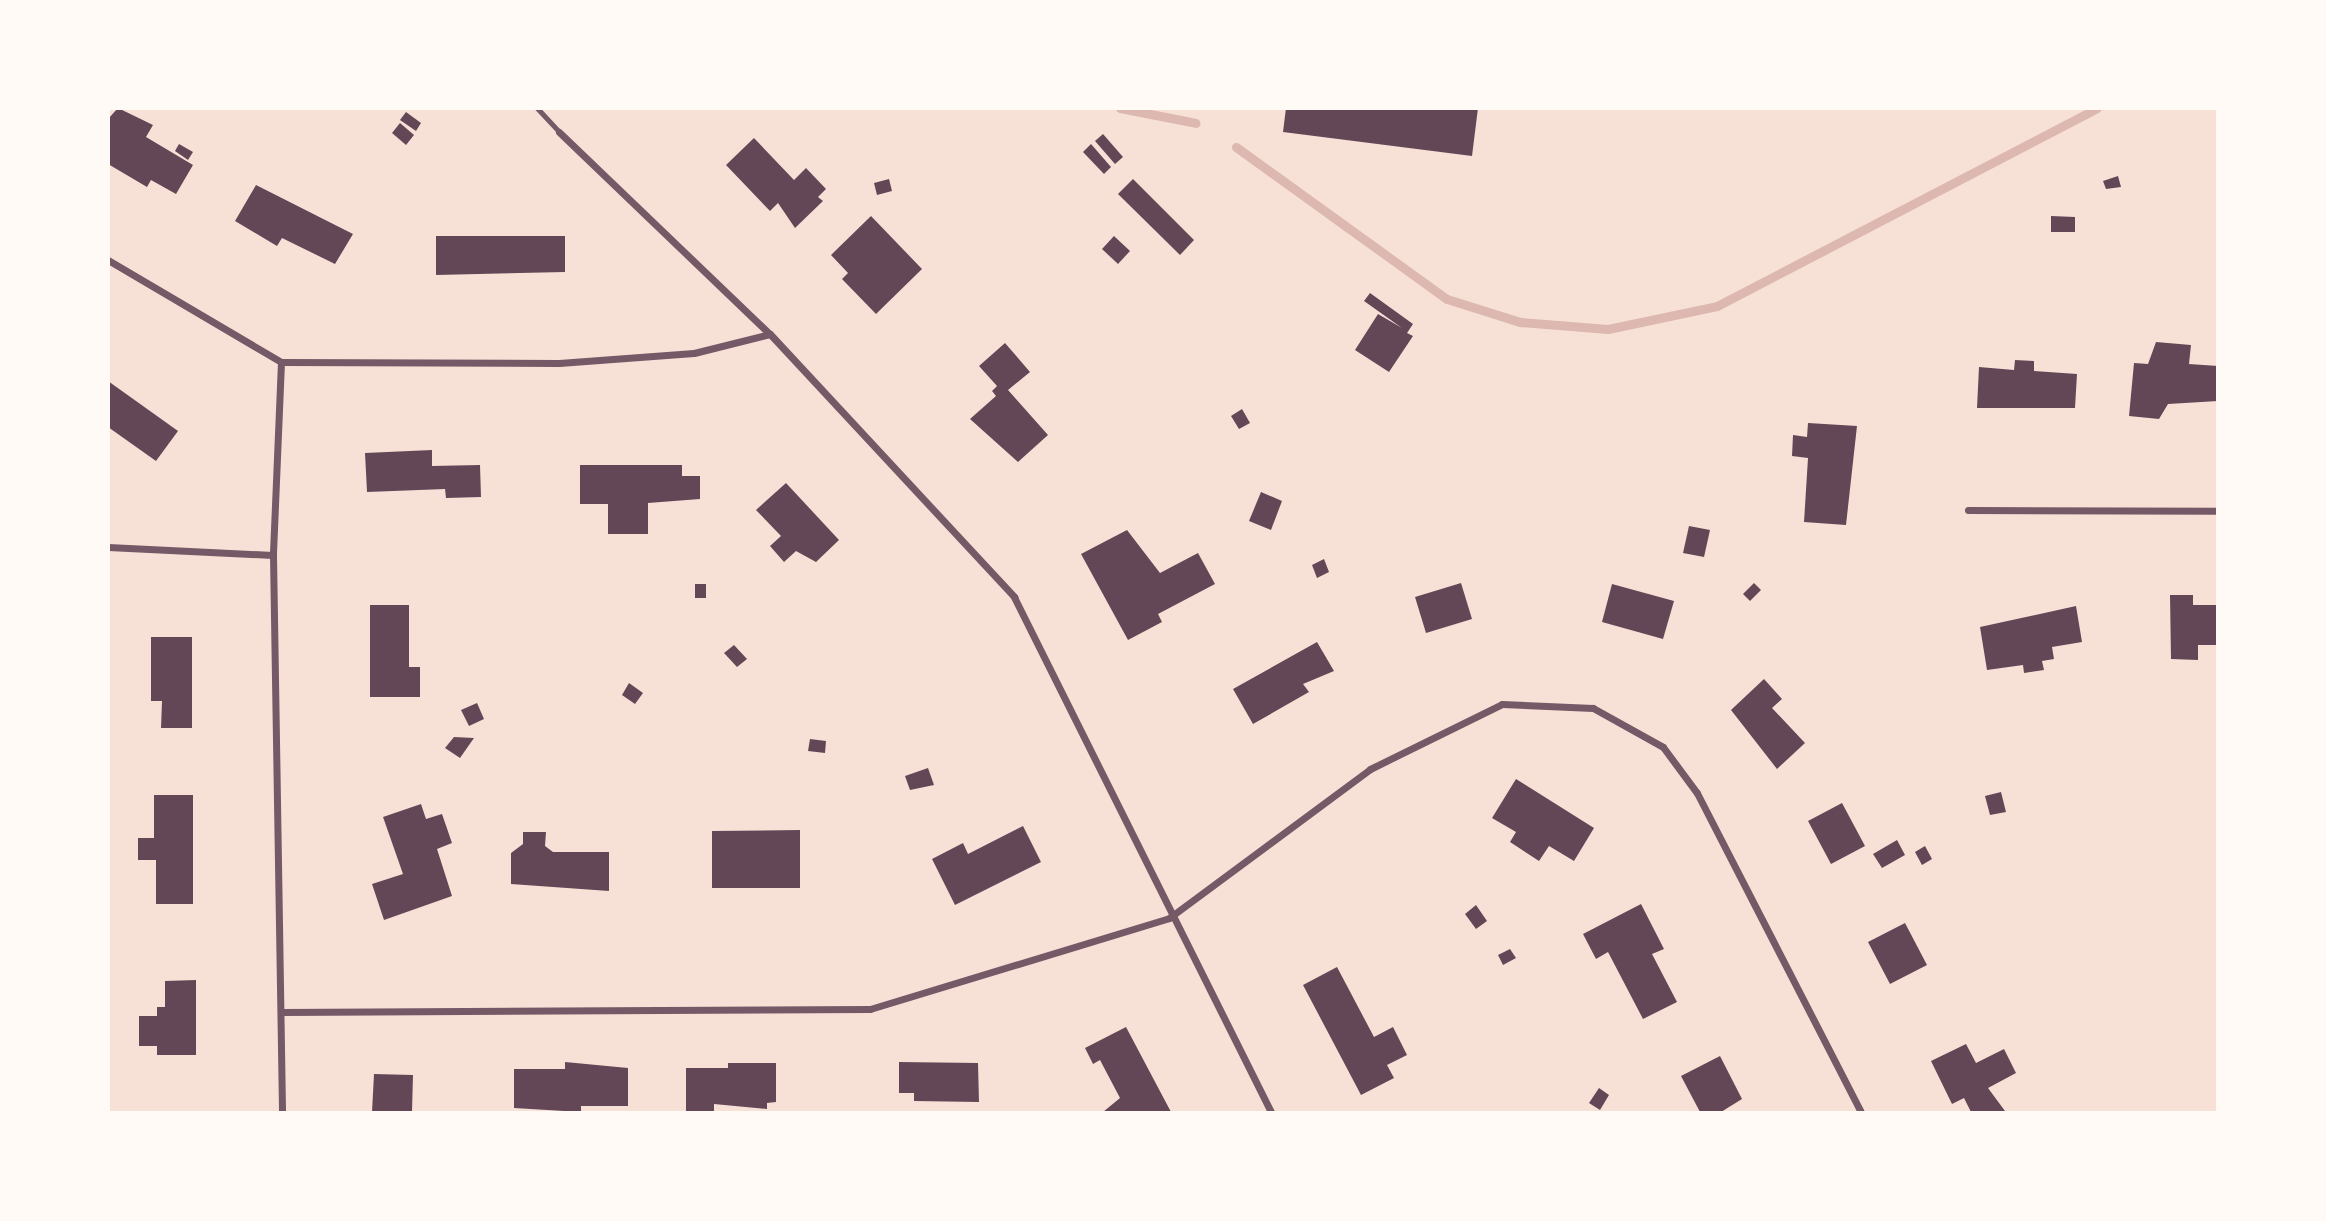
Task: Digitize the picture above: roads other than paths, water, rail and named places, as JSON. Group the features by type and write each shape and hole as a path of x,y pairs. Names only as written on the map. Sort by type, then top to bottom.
{"street":[{"path":"559,132 770,334 1014,597 1169,918 1271,1112"},
{"path":"108,260 281,362 559,363 694,353 770,334"},
{"path":"281,362 273,555 282,1112"},
{"path":"1968,510 2217,510"},
{"path":"108,547 273,555"},
{"path":"282,1012 870,1009 1169,918 1370,769 1502,704 1593,708 1663,747 1697,793 1861,1112"}],"lane":[{"path":"537,108 559,132"}],"waterway":[{"path":"1120,108 1196,123"},
{"path":"1236,147 1447,299 1520,322 1608,329 1717,306 2097,108"}]}
